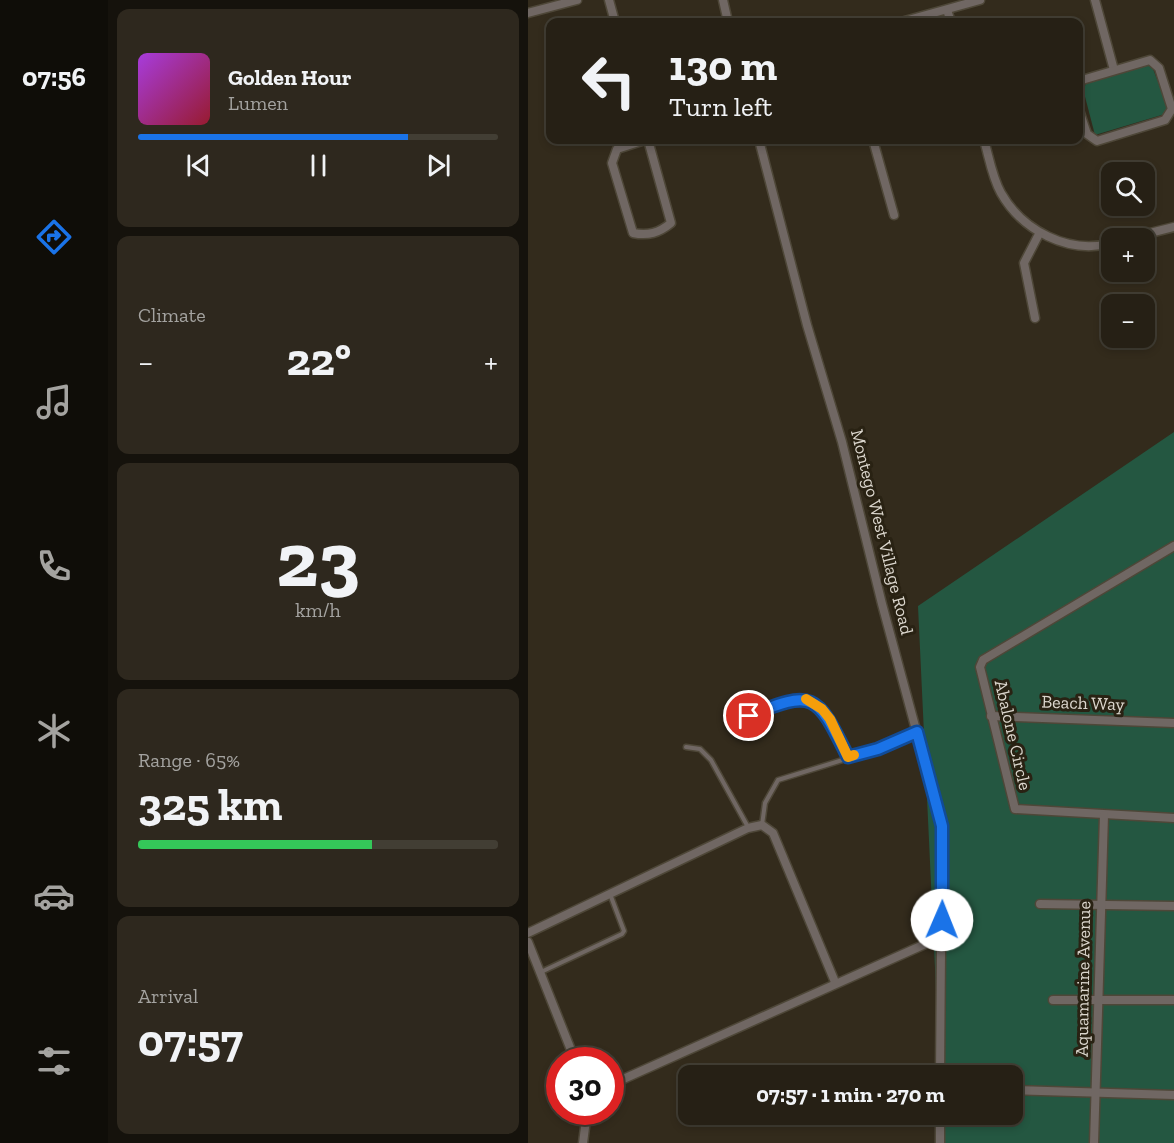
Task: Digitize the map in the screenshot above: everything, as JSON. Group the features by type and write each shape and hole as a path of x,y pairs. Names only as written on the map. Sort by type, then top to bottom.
{"street":[{"path":"528,13 577,0"},
{"path":"609,0 614,18"},
{"path":"723,0 727,18"},
{"path":"916,18 980,0"},
{"path":"1095,0 1114,70"},
{"path":"947,10 950,18"},
{"path":"1083,80 1146,61 1157,65 1171,104 1168,118 1097,141 1087,134 1083,122"},
{"path":"634,144 617,149 612,163 633,233 642,235 653,234 671,223 648,144"},
{"name":"Montego West Village Road","path":"760,144 807,325 840,432 942,826 940,1065"},
{"path":"874,144 894,215"},
{"path":"985,144 1001,192 1013,209 1039,234 1073,245 1101,244"},
{"path":"1155,232 1174,227"},
{"path":"1035,318 1024,263 1039,234"},
{"name":"Abalone Circle","path":"1174,546 983,660 980,666 1015,808 1019,811 1174,819"},
{"name":"Beach Way","path":"991,716 1174,723"},
{"name":"Aquamarine Avenue","path":"1094,1143 1098,1093 1100,905 1104,815"},
{"path":"528,933 748,828 762,825 773,833 835,982"},
{"path":"1040,904 1174,906"},
{"path":"624,1079 835,982 941,937"},
{"path":"528,942 569,1047"},
{"path":"1053,1000 1174,1000"},
{"path":"1023,1090 1174,1095"},
{"path":"584,1143 585,1125"},
{"path":"940,1125 940,1143"}],"lane":[{"path":"749,716 787,700 806,699 822,709 830,719 848,757"},
{"path":"762,825 765,803 778,780 878,749 917,732"},
{"path":"686,747 699,749 711,760 748,828"},
{"path":"540,972 622,934 624,931 610,894"}],"green space":[{"path":"1148,65 1153,69 1168,107 1165,114 1095,135 1083,89 1086,84"},
{"path":"1174,432 1174,1143 943,1143 942,1125 1023,1125 1023,1065 940,1065 918,606"}],"slow traffic":[{"path":"806,699 822,709 830,719 848,757 854,755"}],"route":[{"path":"749,716 787,700 806,699 822,709 830,719 848,757 878,749 917,732 942,826 942,920"}]}
